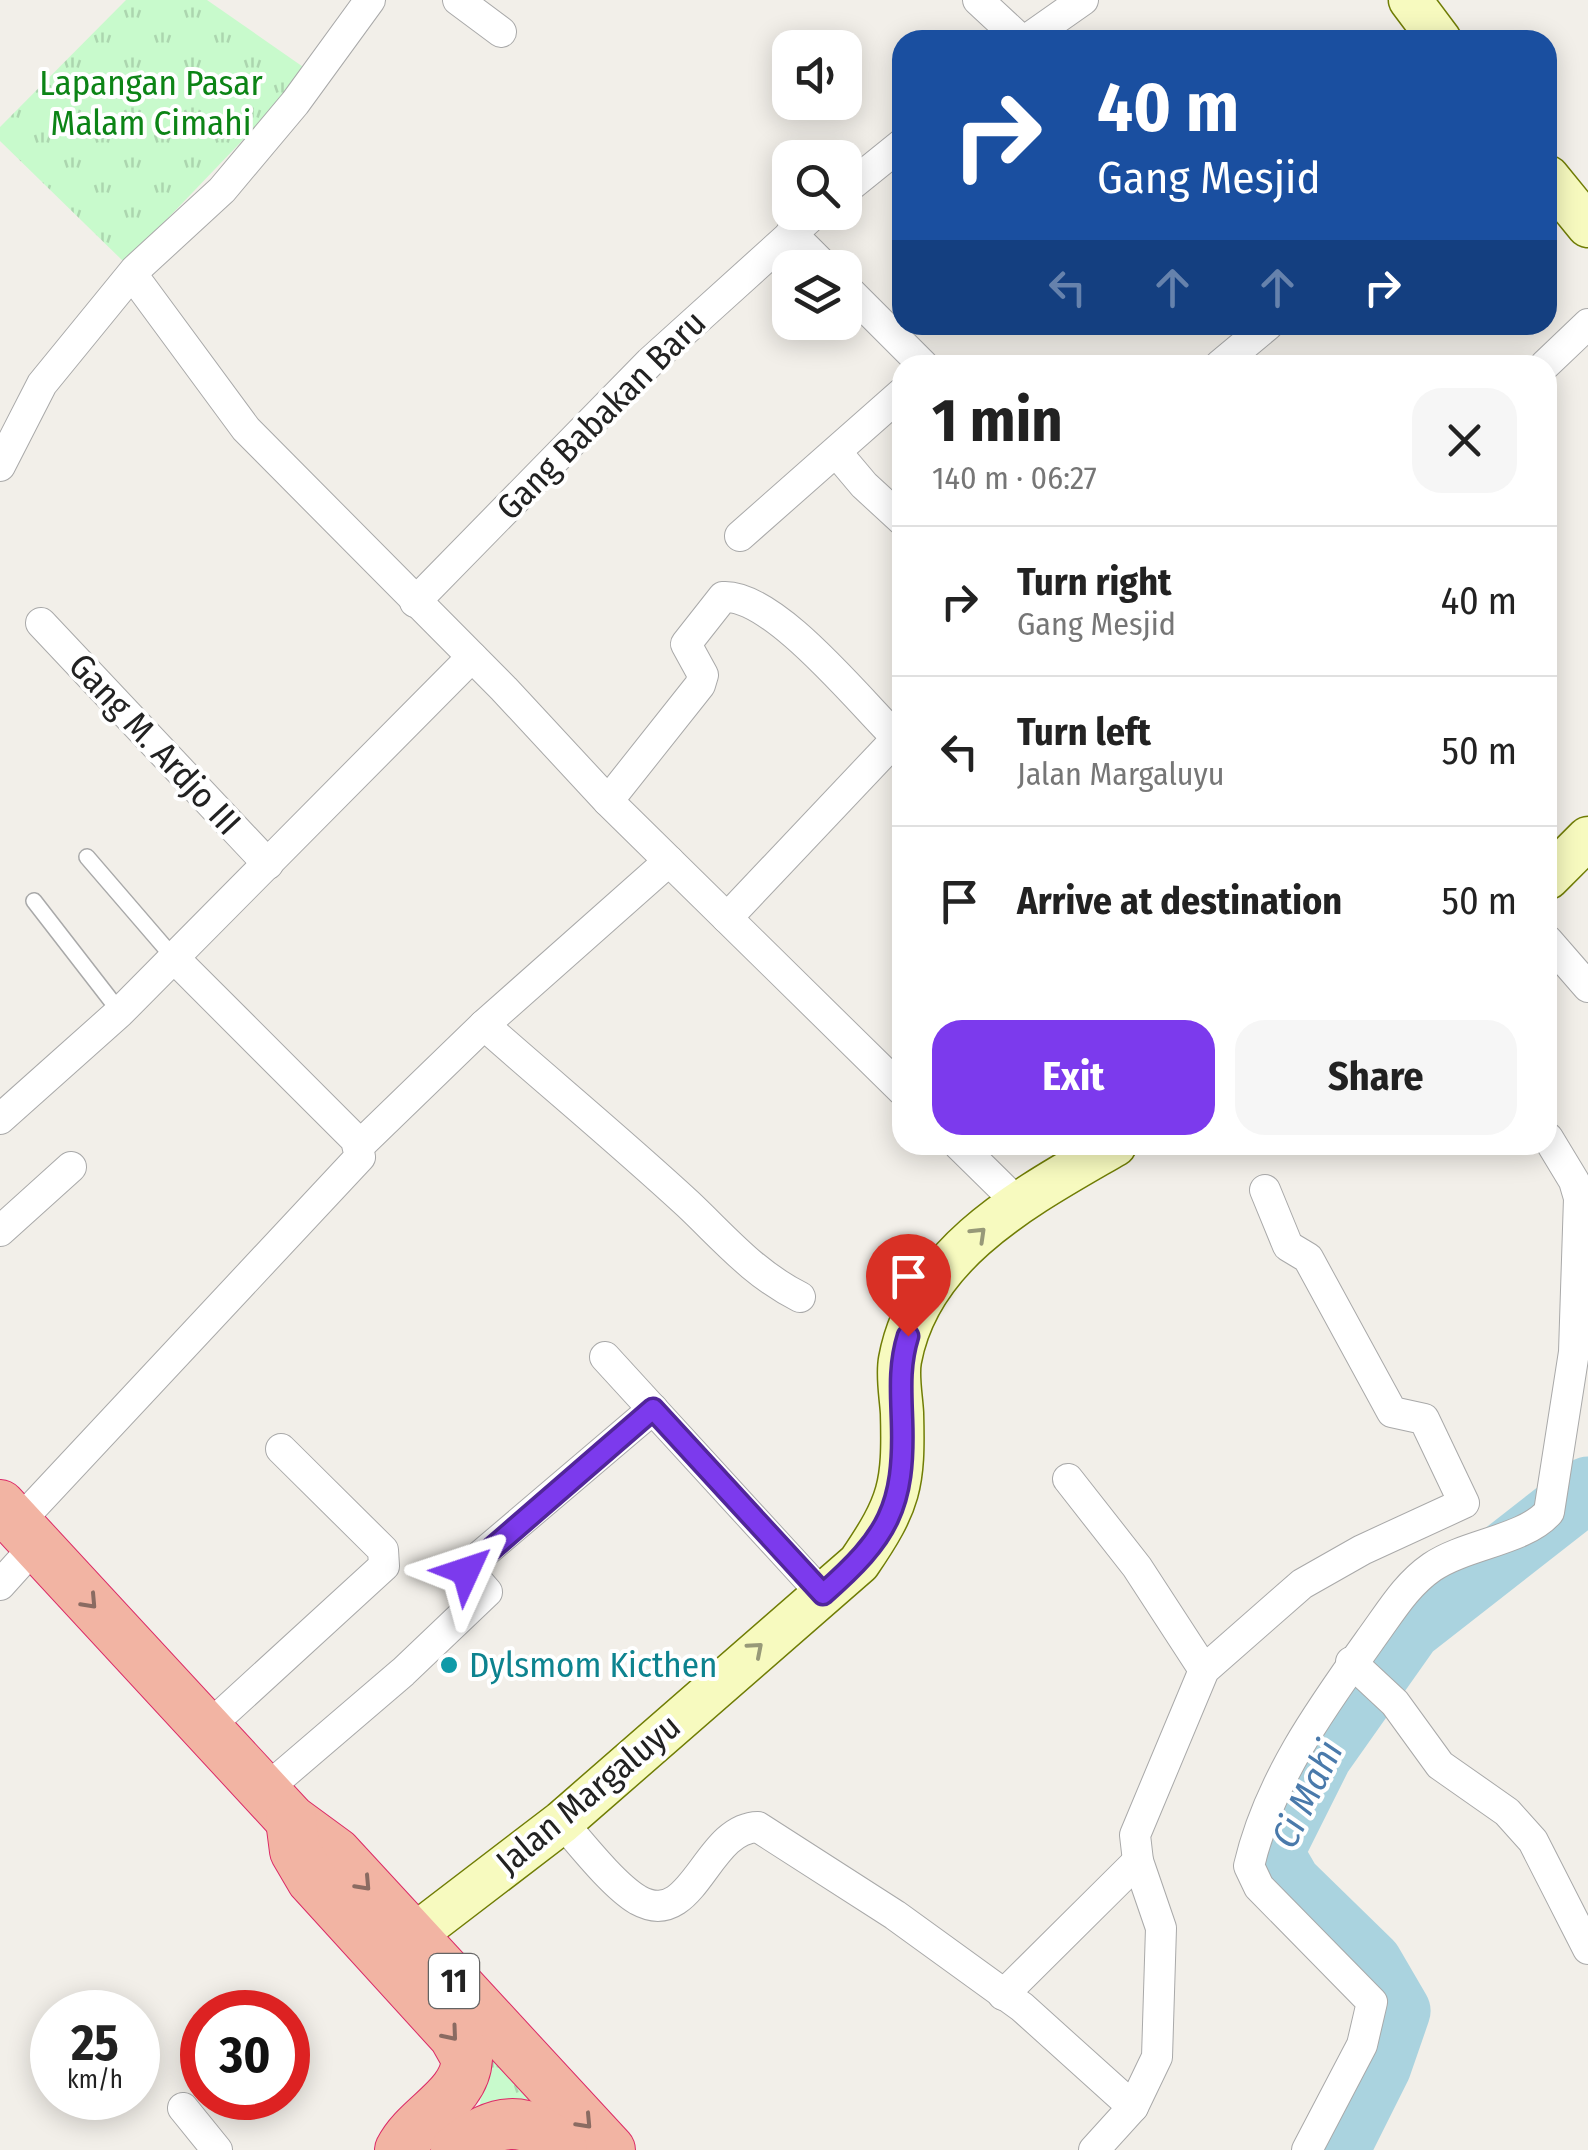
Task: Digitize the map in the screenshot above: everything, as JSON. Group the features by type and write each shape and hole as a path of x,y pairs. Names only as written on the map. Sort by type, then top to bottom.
{"highway":[{"name":"11","path":"18,1525 277,1805 336,1853 610,2150"},
{"name":"11","path":"277,1805 295,1852 312,1880 454,2036 467,2059 462,2084 409,2133 400,2150"},
{"path":"456,2150 476,2133 504,2122 534,2126 562,2150"}],"main road":[{"path":"1410,0 1432,30"},
{"path":"1557,188 1588,226"},
{"path":"1557,869 1588,838"},
{"name":"Jalan Margaluyu","path":"413,1936 562,1822 859,1562 887,1522 904,1479 900,1362 921,1308 953,1259 1016,1201 1097,1155"}],"street":[{"path":"1,461 42,384 134,277 135,270 222,190 370,0"},
{"path":"458,0 501,32"},
{"path":"978,0 1012,30"},
{"path":"1038,30 1082,0"},
{"path":"862,176 892,152"},
{"name":"Gang Babakan Baru","path":"415,602 650,362 795,230"},
{"path":"791,233 808,250"},
{"path":"134,277 246,429 608,801 892,1080"},
{"path":"862,304 892,334"},
{"path":"1556,355 1588,324"},
{"path":"893,335 913,355"},
{"path":"1231,355 1252,335"},
{"path":"740,536 892,402"},
{"path":"837,453 892,511"},
{"path":"608,801 700,685 703,675 686,644 723,597 747,599 784,625 892,727"},
{"name":"Gang M. Ardjo III","path":"41,624 268,864"},
{"path":"0,1119 120,1012 472,657"},
{"path":"727,918 892,743"},
{"path":"0,1586 18,1525 356,1164 359,1146 484,1025 669,861"},
{"path":"1557,952 1588,988"},
{"path":"174,958 359,1146"},
{"path":"484,1025 690,1205 742,1259 768,1281 800,1298"},
{"path":"968,1155 1016,1201"},
{"path":"1307,2150 1362,2045 1372,2002 1259,1887 1249,1866 1256,1837 1319,1708 1357,1668 1416,1579 1477,1544 1542,1521 1552,1502 1574,1352 1578,1198 1556,1155"},
{"path":"0,1231 70,1167"},
{"path":"1265,1190 1288,1246 1304,1252 1392,1412 1424,1419 1464,1503 1477,1544"},
{"path":"606,1357 823,1594"},
{"path":"277,1805 403,1672 486,1593 466,1568 653,1409"},
{"path":"206,1728 384,1566 383,1550 281,1449"},
{"path":"1068,1479 1137,1567 1204,1670"},
{"path":"1094,2150 1133,2107 1156,2056 1161,1928 1138,1861 1135,1834 1143,1807 1204,1670 1302,1584 1362,1550 1464,1503"},
{"path":"1357,1668 1395,1704 1440,1765 1507,1812 1533,1841 1588,1950"},
{"path":"562,1822 636,1899 660,1908 673,1904 685,1893 722,1843 738,1830 758,1826 894,1915 1003,1995 1133,2107"},
{"path":"1003,1995 1138,1861"},
{"path":"193,2120 217,2150"}],"lane":[{"path":"86,857 174,958"},
{"path":"34,901 120,1012"}],"green space":[{"name":"Lapangan Pasar Malam Cimahi","path":"126,0 207,0 309,71 125,263 0,141 0,127"},
{"path":"486,2054 574,2129 446,2144 480,2105"}],"waterway":[{"name":"Ci Mahi","path":"1337,2150 1379,2066 1398,2011 1370,1963 1289,1884 1271,1853 1320,1755 1409,1629 1588,1489"}],"place":[{"name":"Dylsmom Kicthen","path":"449,1665"}],"route":[{"path":"466,1571 653,1409 823,1594 859,1562 887,1522 904,1479 900,1362 908,1336"}]}
